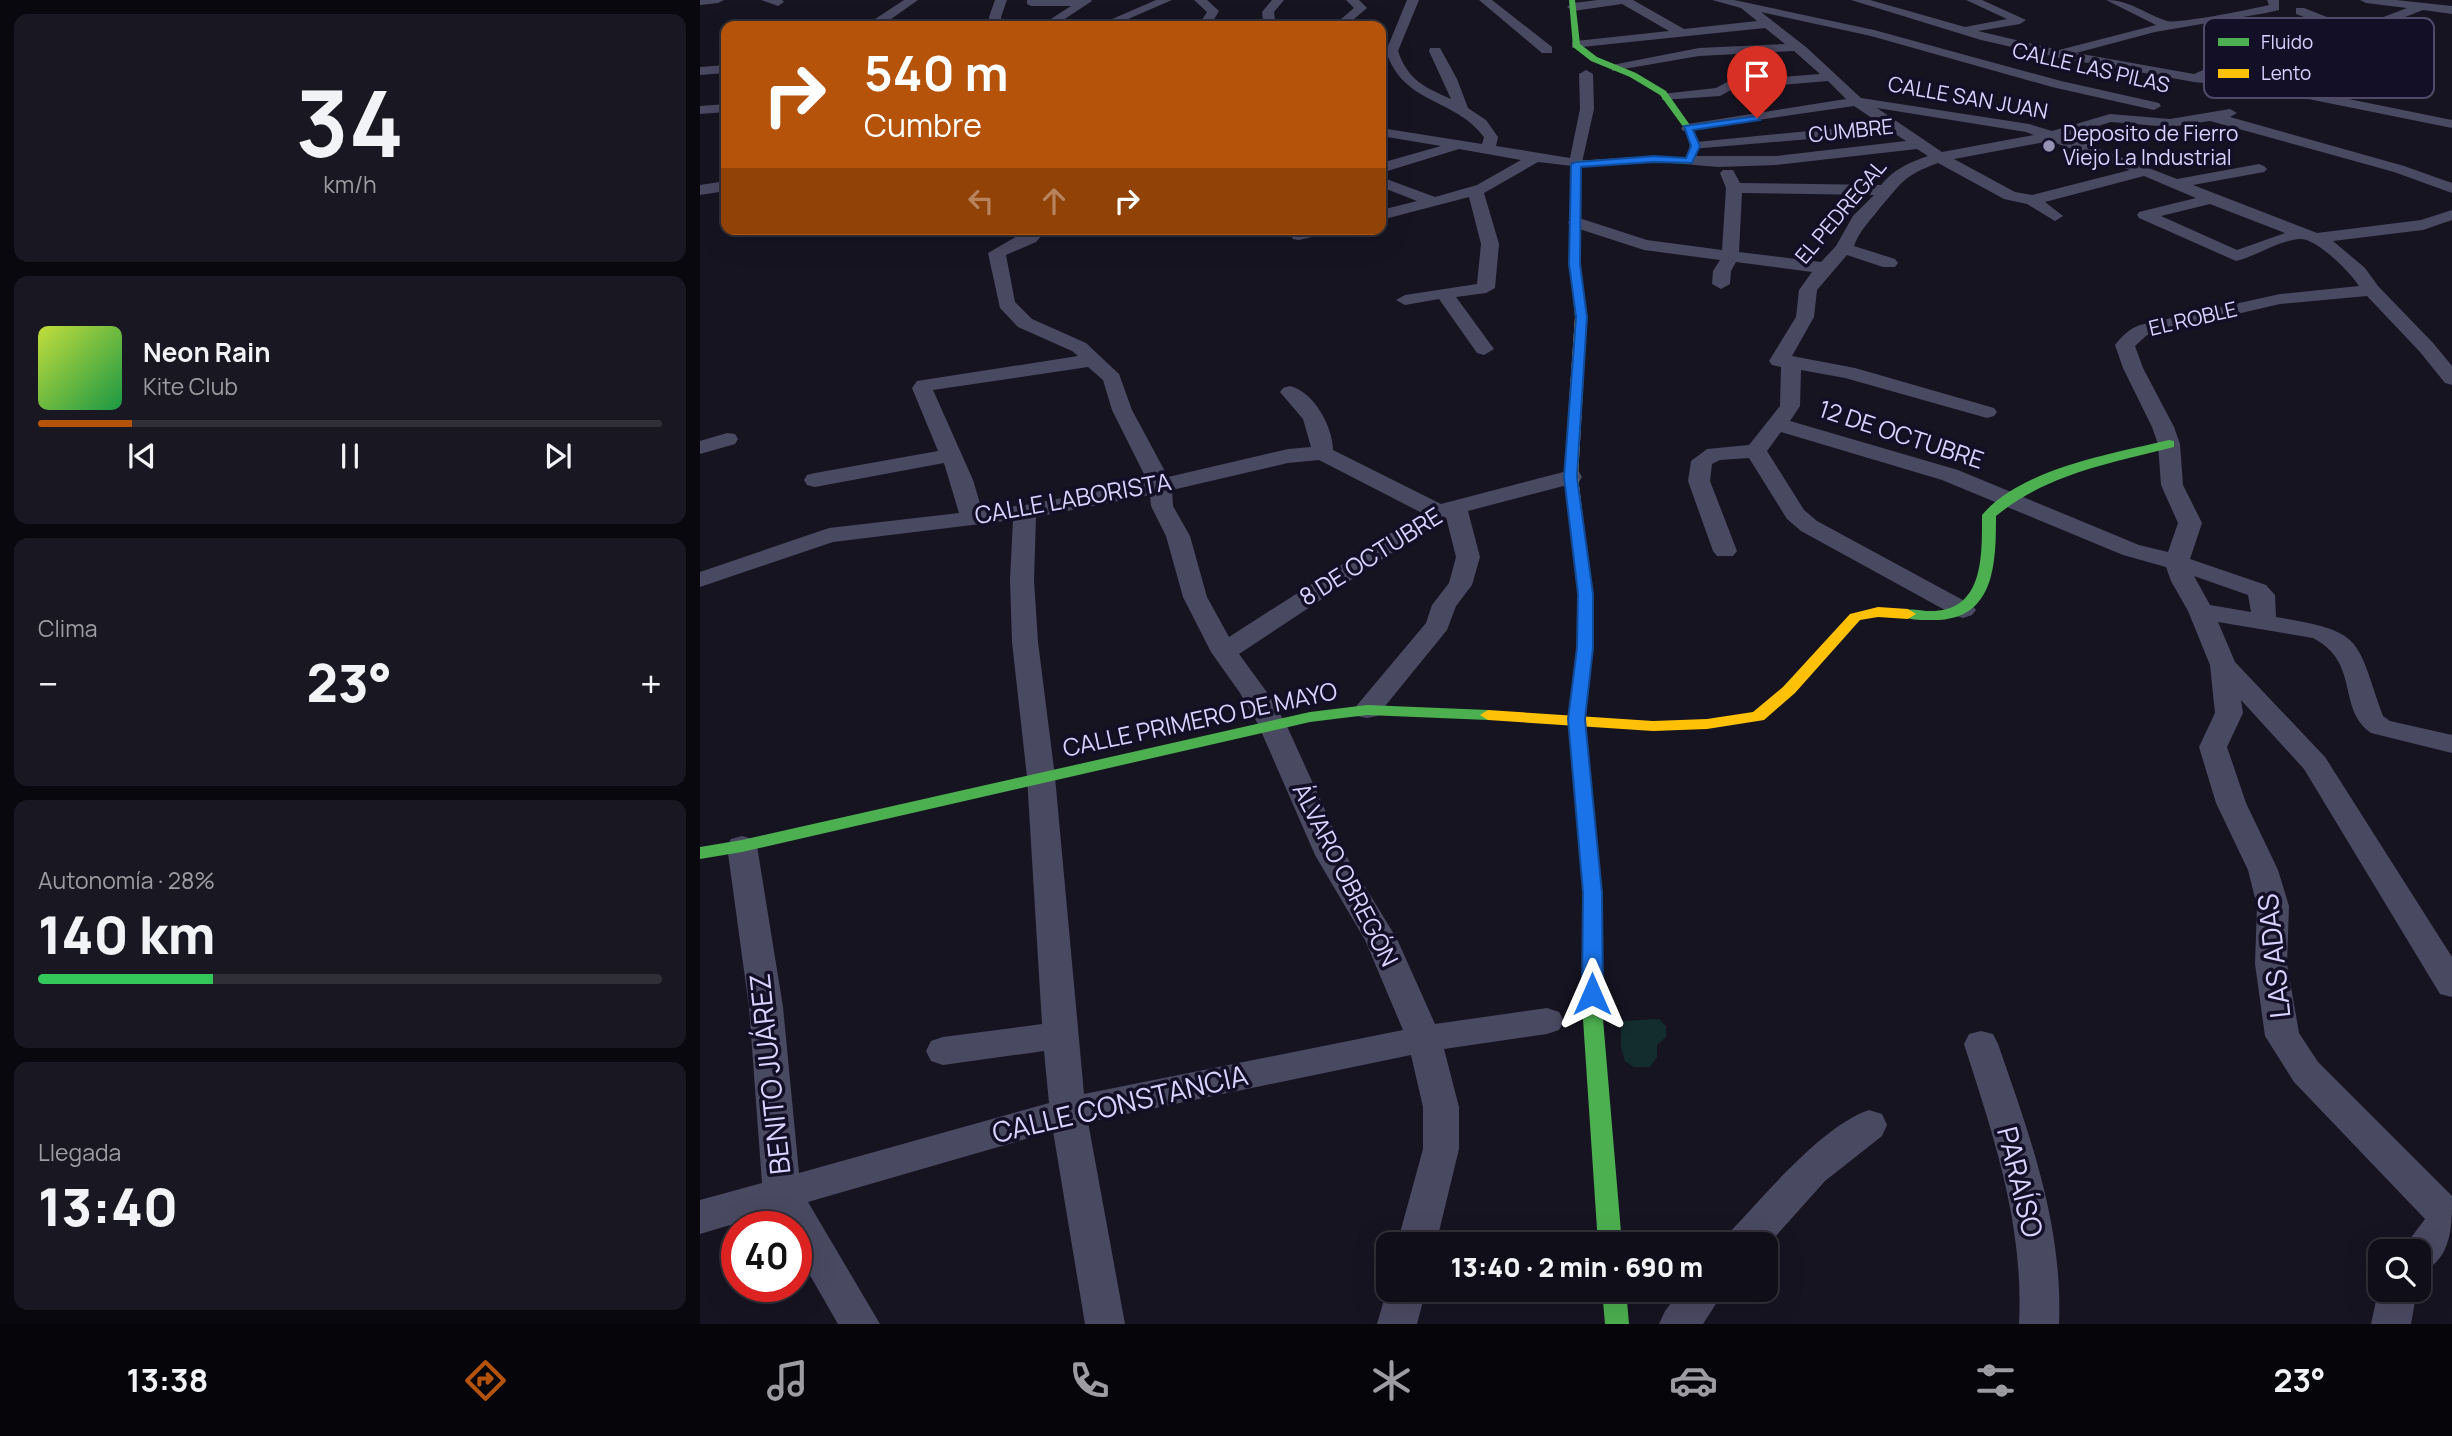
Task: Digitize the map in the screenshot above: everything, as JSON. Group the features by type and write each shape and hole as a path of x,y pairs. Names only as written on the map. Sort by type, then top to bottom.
{"street":[{"path":"700,1 718,0"},
{"path":"880,21 912,0"},
{"path":"995,21 1001,0"},
{"path":"1114,21 1166,0"},
{"path":"1200,0 1213,12 1207,21"},
{"path":"1268,21 1268,12 1278,0"},
{"path":"1345,21 1361,8 1352,0"},
{"path":"1413,0 1392,51 1391,66 1411,84 1470,112 1491,137 1488,149"},
{"path":"1485,0 1547,50"},
{"path":"1682,33 1624,0 1573,4 1576,45 1594,59 1614,67 1667,97 1688,128 1692,153 1895,127"},
{"name":"CALLE LAS PILAS","path":"1718,0 1898,39 1996,69 2112,99 2223,115 2452,188"},
{"path":"1862,0 1959,30 2060,54 2204,79"},
{"path":"1898,39 2020,20 1972,0"},
{"path":"2112,0 2168,26"},
{"path":"2221,18 2275,7 2273,0"},
{"path":"2366,0 2452,9"},
{"path":"1031,2 1086,1"},
{"path":"1054,21 1086,1"},
{"path":"1745,6 1797,47 1857,102 1939,157 2010,196 2032,200 2055,216"},
{"path":"2395,18 2425,6"},
{"path":"2300,11 2317,18"},
{"path":"1131,14 1149,21"},
{"path":"2060,54 2093,43 2204,21"},
{"path":"1576,45 1766,24"},
{"path":"1614,67 1699,51 1797,47"},
{"path":"1434,51 1461,107"},
{"path":"1996,69 2045,57 2091,60"},
{"path":"701,66 721,68"},
{"path":"2194,78 2204,74"},
{"path":"1586,75 1587,109 1576,164 1575,264 1581,317 1570,477 1585,594 1585,648 1576,719 1592,893 1592,1019 1609,1232"},
{"path":"1667,97 1720,92 1729,85 1832,77"},
{"path":"1391,86 1411,84"},
{"path":"2320,98 2451,124"},
{"name":"CALLE SAN JUAN","path":"1688,128 1857,102 2029,128 2309,235 2359,272 2371,290 2427,348 2452,379"},
{"path":"700,110 721,108"},
{"name":"EL PEDREGAL","path":"1778,424 1790,406 1791,362 1779,361 1805,317 1808,290 1824,268 1844,248 1859,220 1888,190 1895,178 1909,168 1939,157 2051,136 2110,118 2169,123 2223,115"},
{"path":"1386,133 1576,164"},
{"name":"CUMBRE","path":"1576,164 1654,159 1692,153 1723,162 1834,156 1920,144"},
{"path":"1386,167 1460,146"},
{"path":"2105,155 2128,149"},
{"path":"1386,214 1476,190 1535,158"},
{"path":"1721,284 1722,271 1730,258 1734,187 1723,162"},
{"path":"2173,184 2259,169"},
{"path":"2032,200 2142,172"},
{"path":"1386,184 1434,202"},
{"path":"700,187 721,185"},
{"path":"1734,187 1888,190"},
{"path":"1405,300 1486,288 1490,244 1486,237 1476,190"},
{"path":"2209,199 2145,215 2236,256 2309,235 2423,225 2452,215"},
{"path":"1576,222 1644,245 1824,268"},
{"name":"ÁLVARO OBREGÓN","path":"1032,235 998,253 1006,303 1025,323 1079,346 1112,378 1122,410 1145,459 1161,485 1162,506 1178,536 1195,597 1224,652 1253,691 1272,724 1331,855 1381,939 1424,1039 1441,1107 1441,1149 1420,1232"},
{"path":"1844,248 1889,263"},
{"name":"EL ROBLE","path":"2177,562 2190,523 2172,485 2169,444 2125,345 2140,331 2280,299 2371,290"},
{"path":"1443,293 1464,318 1484,349"},
{"path":"2427,348 2452,347"},
{"path":"972,517 962,480 922,388 924,385 1093,360"},
{"path":"1791,362 1848,372 1987,412"},
{"path":"1290,392 1301,399 1319,432 1323,442 1322,453 1447,509 1468,557 1465,574 1444,605 1438,625 1367,710"},
{"path":"1725,551 1699,481 1702,461 1715,454 1756,451 1778,424"},
{"name":"12 DE OCTUBRE","path":"1778,424 1939,471 2131,550 2177,562 2263,595 2264,621"},
{"path":"700,448 727,439"},
{"path":"1756,451 1795,514 1809,526 1964,610 1973,602 1984,574 1989,544 1989,515 2007,499 2100,463 2169,444"},
{"name":"CALLE LABORISTA","path":"700,580 829,536 1025,512 1288,456 1322,453"},
{"path":"815,480 951,455"},
{"name":"8 DE OCTUBRE","path":"1224,652 1447,509 1570,477"},
{"path":"1025,512 1022,580 1025,642 1041,776 1060,1035 1068,1112 1105,1324"},
{"name":"LAS ADAS","path":"2177,562 2183,582 2211,613 2223,665 2229,713 2213,747 2236,816 2263,870 2273,906 2271,964 2282,1037 2306,1072 2450,1218"},
{"path":"2216,576 2211,613 2320,632 2337,639 2347,648 2371,720 2384,730 2436,737 2452,744"},
{"name":"CALLE PRIMERO DE MAYO","path":"700,853 742,846 1272,724 1367,710 1576,719 1653,726 1707,724 1758,716 1789,690 1855,617 1869,612 1948,615 1964,610"},
{"path":"2223,665 2315,763 2452,985"},
{"name":"BENITO JUÁREZ","path":"742,846 766,1007 782,1192 860,1324"},
{"name":"CALLE CONSTANCIA","path":"700,1217 1068,1112 1424,1039 1547,1021"},
{"path":"943,1051 1060,1035"},
{"name":"PARAÍSO","path":"1980,1044 2029,1199 2039,1268 2039,1324"},
{"path":"1755,1232 1812,1170 1869,1125"},
{"path":"2431,1241 2450,1218"},
{"path":"1397,1324 1403,1302"},
{"path":"1615,1302 1617,1324"},
{"path":"1679,1324 1696,1302"},
{"path":"2391,1324 2394,1302"}],"green space":[{"path":"1659,1019 1666,1026 1666,1037 1657,1045 1657,1057 1650,1067 1634,1067 1625,1061 1621,1048 1621,1021"}],"traffic: fast":[{"path":"1572,0 1576,45 1594,59 1633,75 1663,93 1688,128 1696,146 1689,161 1654,159 1576,164 1575,264 1581,317"},
{"path":"1908,614 1950,615 1971,602 1978,592 1986,567 1989,515 2008,500 2051,477 2169,444"},
{"path":"1578,705 1576,719 1592,893 1593,1019 1609,1232"},
{"path":"700,853 742,846 1310,717 1367,710 1488,715"},
{"path":"1615,1302 1617,1324"}],"traffic: slow":[{"path":"1578,705 1585,648 1585,594 1571,477 1581,317"},
{"path":"1488,715 1653,726 1707,724 1758,716 1789,690 1855,617 1878,612 1908,614"}],"place":[{"name":"Deposito de Fierro Viejo La Industrial","path":"2049,146"}],"route":[{"path":"1592,994 1592,893 1576,719 1585,648 1585,594 1570,477 1581,317 1575,264 1576,164 1654,159 1689,161 1696,146 1688,128 1757,118"}]}
